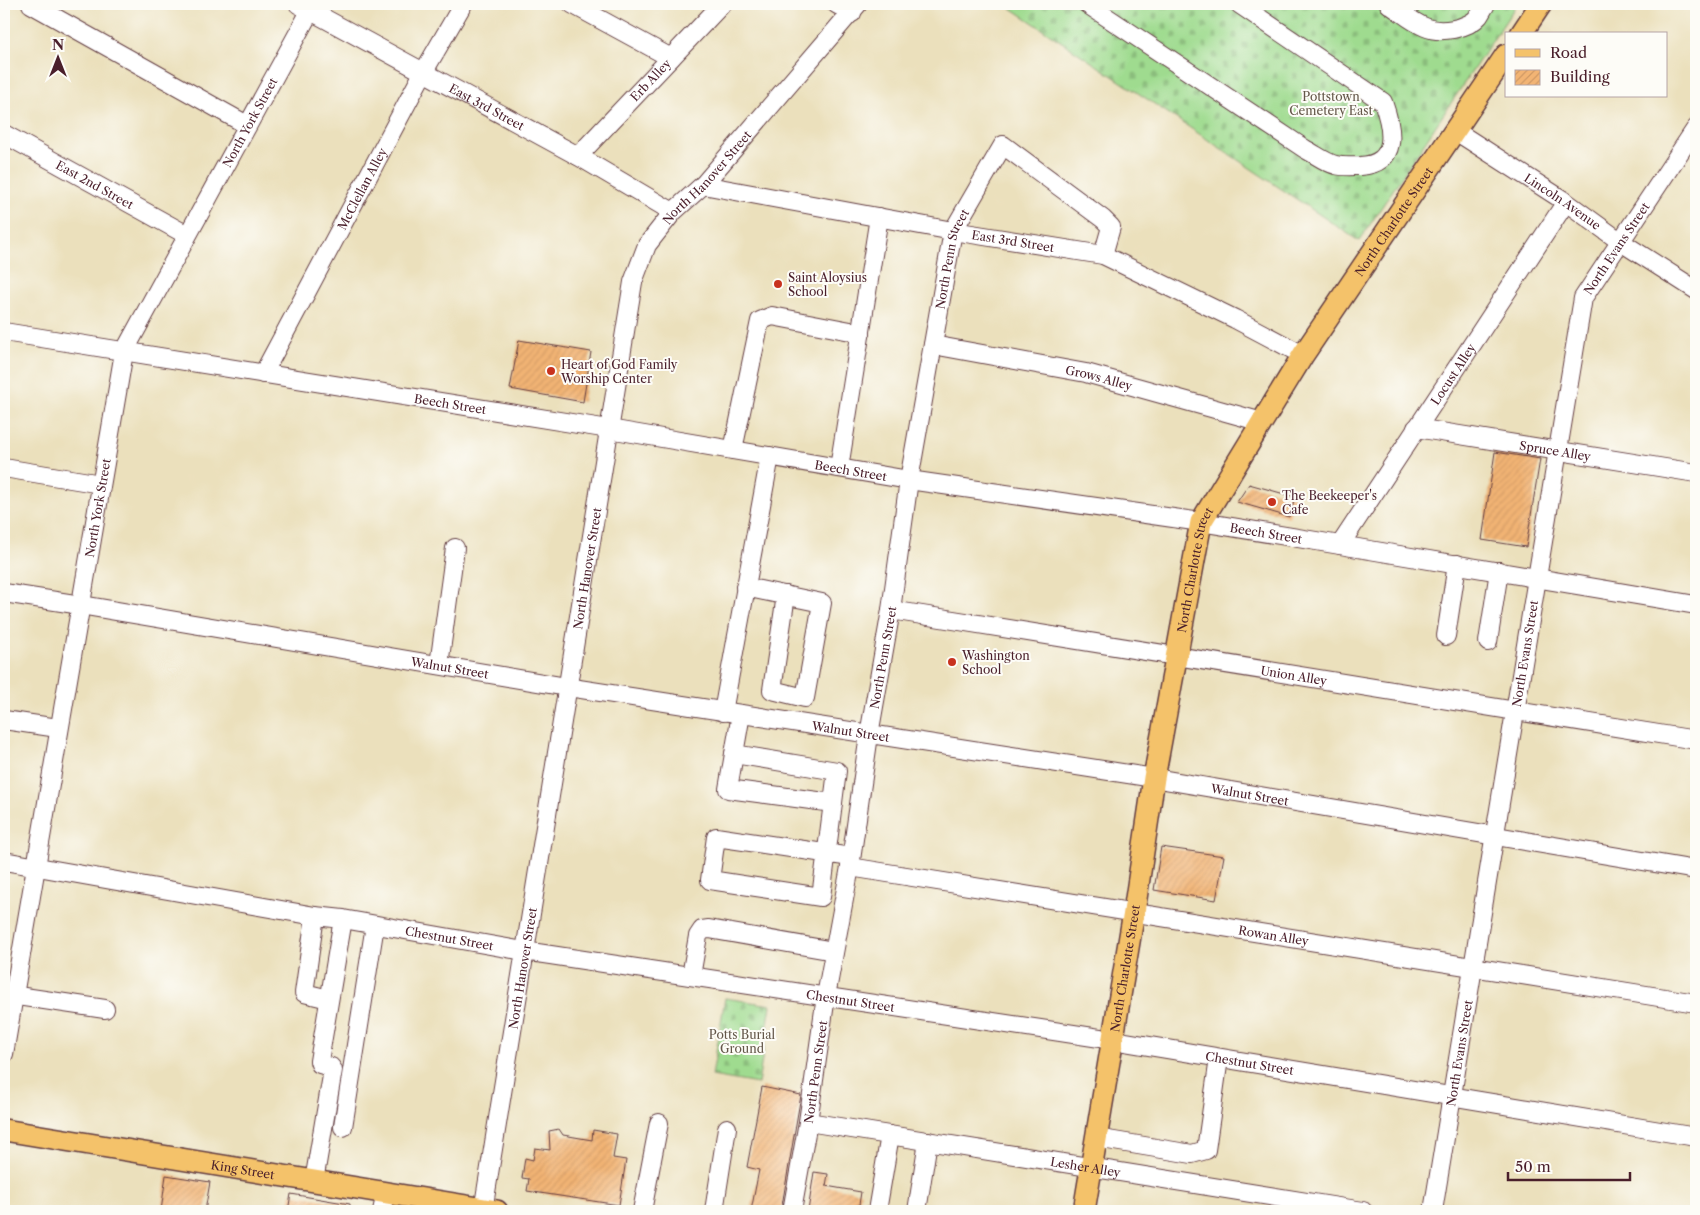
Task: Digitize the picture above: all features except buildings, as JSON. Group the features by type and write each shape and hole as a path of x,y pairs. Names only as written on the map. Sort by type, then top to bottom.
{"main road":[{"path":"1522,32 1541,4"},
{"name":"North Charlotte Street","path":"1084,1211 1134,912 1154,778 1201,522 1303,355 1505,56"},
{"name":"King Street","path":"4,1130 314,1181 384,1202 488,1211"}],"street":[{"path":"31,4 247,125"},
{"name":"McClellan Alley","path":"262,374 423,73 463,4"},
{"path":"572,4 671,58"},
{"name":"Erb Alley","path":"578,156 722,4"},
{"path":"836,4 855,8"},
{"path":"1088,4 1313,153 1335,165 1370,165 1380,162 1388,152 1390,137 1390,123 1383,102 1239,4"},
{"path":"1389,4 1424,27 1435,30 1450,29 1468,24 1479,17 1485,4"},
{"name":"North York Street","path":"4,1054 8,995 35,866 124,352 247,125 307,6"},
{"name":"East 3rd Street","path":"307,6 423,73 578,156 673,212"},
{"name":"North Hanover Street","path":"488,1211 524,951 633,282 647,245 673,212 703,184 855,8"},
{"name":"North Evans Street","path":"1433,1211 1583,298 1696,128"},
{"name":"Lincoln Avenue","path":"1454,130 1566,202 1621,242 1696,290"},
{"name":"East 2nd Street","path":"4,134 187,236"},
{"name":"North Penn Street","path":"792,1211 808,1122 826,996 851,862 869,734 891,610 909,480 953,230 1003,145 1111,227 1103,255"},
{"name":"East 3rd Street","path":"703,184 879,217 1103,255 1235,319 1303,355"},
{"name":"Locust Alley","path":"1340,545 1566,202"},
{"path":"839,468 879,217"},
{"path":"733,450 760,321 772,316 861,333"},
{"name":"Beech Street","path":"4,332 609,429 909,480 1201,522 1696,605"},
{"name":"Grows Alley","path":"933,345 1086,373 1262,422"},
{"name":"Spruce Alley","path":"1416,428 1696,473"},
{"path":"723,712 770,456"},
{"path":"4,468 100,484"},
{"path":"439,665 455,548"},
{"path":"1446,636 1457,564"},
{"path":"1488,642 1499,571"},
{"path":"746,587 786,595 822,603 805,698 772,690 786,595"},
{"name":"Walnut Street","path":"4,593 567,687 1154,778 1696,870"},
{"name":"Union Alley","path":"891,610 1696,740"},
{"path":"741,714 728,789 833,803"},
{"path":"4,720 58,728"},
{"path":"734,754 837,771 826,852"},
{"name":"Rowan Alley","path":"826,852 820,897 710,880 716,837 826,852 851,862 1134,912 1696,1002"},
{"name":"Chestnut Street","path":"4,860 315,916 343,919 524,951 1113,1040 1696,1137"},
{"path":"315,916 304,993 330,999"},
{"path":"314,1181 333,1070 320,1064 319,1060 343,919"},
{"path":"344,1127 375,925"},
{"path":"691,976 698,936 702,930 709,929 834,951"},
{"path":"8,995 105,1009"},
{"path":"1096,1138 1192,1154 1206,1150 1219,1058"},
{"name":"Lesher Alley","path":"808,1122 1363,1211"},
{"path":"642,1211 658,1123"},
{"path":"714,1211 727,1128"},
{"path":"877,1211 890,1135"},
{"path":"917,1211 928,1141"}],"green space":[{"name":"Pottstown Cemetery East","path":"1005,4 1517,4 1359,241"},
{"name":"Potts Burial Ground","path":"725,998 771,1005 758,1084 712,1076"}],"place":[{"name":"Saint Aloysius School","path":"778,284"},
{"name":"Heart of God Family Worship Center","path":"551,371"},
{"name":"The Beekeeper's Cafe","path":"1272,502"},
{"name":"Washington School","path":"952,662"}]}
